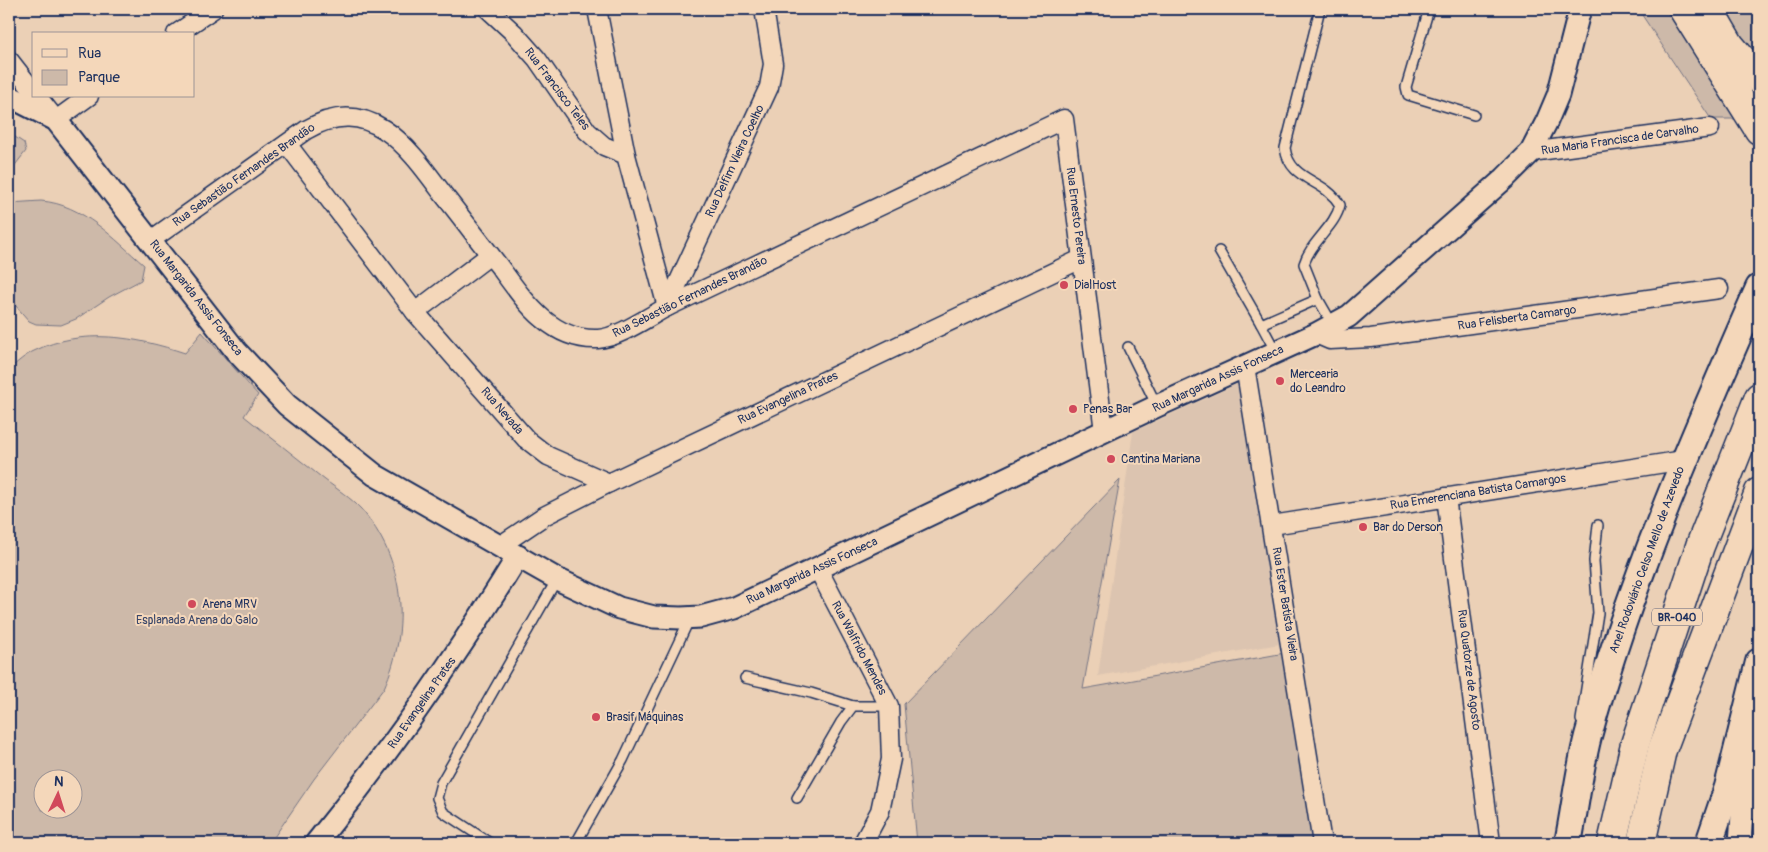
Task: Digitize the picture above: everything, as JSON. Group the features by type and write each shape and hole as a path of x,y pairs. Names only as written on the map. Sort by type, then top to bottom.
{"highway":[{"path":"1682,9 1741,98 1759,130"},
{"path":"1709,9 1730,45 1759,79"},
{"name":"BR-040","path":"1612,843 1636,744 1700,546 1759,397"},
{"name":"BR-040","path":"1641,843 1662,750 1759,492"}],"main road":[{"name":"Anel Rodoviário Celso Mello de Azevedo","path":"1568,843 1588,737 1610,663 1684,460 1759,288"},
{"path":"1709,843 1728,786 1759,662"}],"street":[{"name":"Rua Francisco Teles","path":"488,9 514,33 537,59 587,131 604,146 626,155"},
{"path":"597,9 626,155 667,307"},
{"name":"Rua Delfim Vieira Coelho","path":"667,307 769,86 773,64 764,9"},
{"name":"Rua Margarida Assis Fonseca","path":"39,98 151,240 218,331 287,406 375,475 557,579 619,608 654,617 690,618 712,615 734,608 1349,316 1505,178 1530,152 1547,121 1558,95 1580,9"},
{"path":"178,32 202,11"},
{"path":"9,60 32,89"},
{"path":"9,96 56,120 86,98"},
{"name":"Rua Sebastião Fernandes Brandão","path":"151,240 318,123 341,118 370,122 385,128 411,151 523,299 546,323 562,333 580,338 599,339 613,335 667,307 1064,119"},
{"name":"Rua Ernesto Pereira","path":"1064,119 1104,432"},
{"name":"Rua Maria Francisca de Carvalho","path":"1530,152 1710,128"},
{"name":"Rua Nevada","path":"287,144 415,312 526,439 548,456 609,483"},
{"path":"415,312 490,255"},
{"name":"Rua Evangelina Prates","path":"316,843 392,748 476,625 509,551 544,516 609,483 1081,260"},
{"name":"Rua Felisberta Camargo","path":"1325,329 1330,340 1371,338 1718,289"},
{"name":"Rua Ester Batista Vieira","path":"1245,366 1322,843"},
{"name":"Rua Emerenciana Batista Camargos","path":"1272,525 1684,460"},
{"name":"Rua Quatorze de Agosto","path":"1446,498 1491,843"},
{"name":"Rua Walfrido Mendes","path":"818,569 890,706 891,759 880,811 863,843"},
{"path":"1740,843 1751,811 1751,700"}],"lane":[{"path":"1320,9 1286,148 1287,160 1296,172 1333,193 1340,204 1338,214 1309,251 1304,264 1318,299 1325,329"},
{"path":"1430,9 1406,87 1408,95 1474,114"},
{"path":"1219,251 1276,352"},
{"path":"1261,324 1318,299"},
{"path":"1128,348 1157,406"},
{"path":"1570,775 1598,613 1594,561 1598,525"},
{"path":"490,843 443,812 437,798 441,784 557,579"},
{"path":"576,843 622,760 690,618"},
{"path":"745,678 811,693 853,706 890,706"},
{"path":"797,798 841,722 853,706"}],"shaded area":[{"path":"1240,383 1285,643 1098,676 1133,432"}],"green space":[{"path":"1638,9 1665,9 1737,119 1711,119"},
{"path":"1715,9 1759,9 1759,69"},
{"path":"9,133 24,143 26,151 9,173"},
{"path":"41,201 71,209 97,224 144,265 141,280 109,297 76,319 61,325 36,324 29,321 9,298 9,203"},
{"name":"Arena MRV","path":"202,332 258,395 244,416 353,501 376,529 387,550 395,572 399,595 398,642 393,665 384,688 314,779 270,843 9,843 9,369 31,353 71,339 110,337 166,347 185,353"},
{"path":"1120,480 1083,689 1285,653 1314,843 917,843 904,704"}],"place":[{"name":"DialHost","path":"1064,285"},
{"name":"Mercearia do Leandro","path":"1280,381"},
{"name":"Penas Bar","path":"1073,409"},
{"name":"Cantina Mariana","path":"1111,459"},
{"name":"Bar do Derson","path":"1363,527"},
{"name":"Arena MRV","path":"192,604"},
{"name":"Brasif Máquinas","path":"596,717"}],"park label":[{"name":"Esplanada Arena do Galo","path":"197,620"}]}
